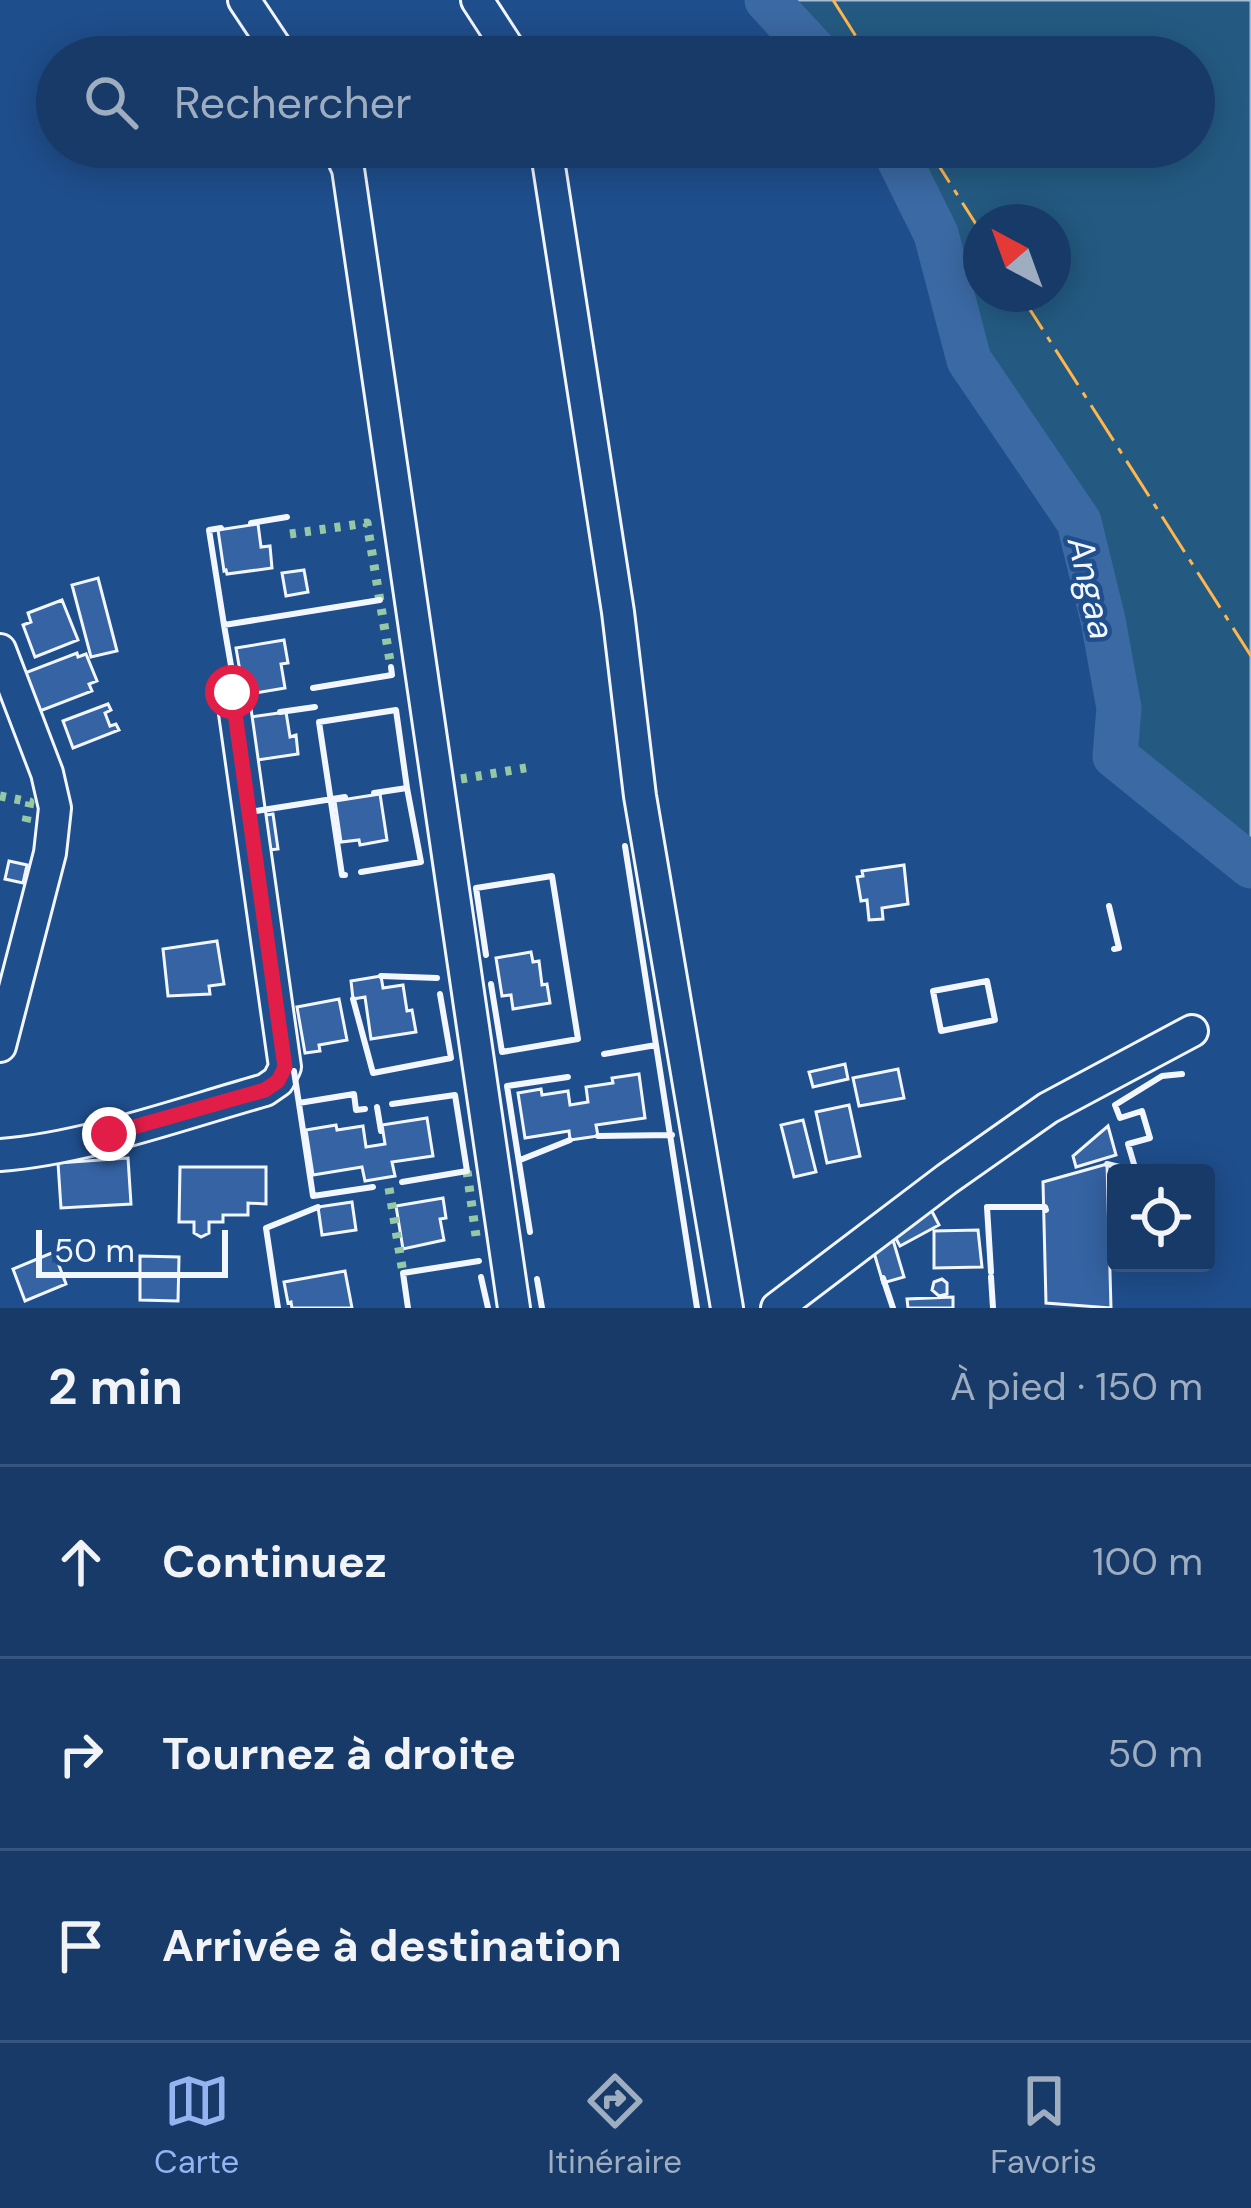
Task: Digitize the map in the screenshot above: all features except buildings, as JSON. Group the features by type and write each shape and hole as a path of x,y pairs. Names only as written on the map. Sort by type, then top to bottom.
{"street":[{"path":"244,0 268,36"},
{"path":"477,0 500,36"},
{"path":"348,168 514,1308"},
{"path":"549,168 618,612 640,796 727,1308"},
{"path":"0,650 47,773 55,808 50,853 0,1046"},
{"path":"0,1155 109,1134 265,1090 278,1081 285,1067 232,692"},
{"path":"777,1308 1048,1108 1192,1031"}],"shaded area":[{"path":"767,0 1251,0 1251,866 1115,756 1119,708 1079,522 969,360 936,234 903,168 1215,168 1215,36 800,36"}],"waterway":[{"name":"Angaa","path":"767,0 800,36"},
{"name":"Angaa","path":"903,168 936,234 969,360 1079,522 1119,708 1115,756 1251,866"}],"hedge":[{"path":"290,534 367,523 391,667"},
{"path":"461,779 531,767"},
{"path":"0,796 30,802 26,822"},
{"path":"467,1171 476,1236"},
{"path":"389,1188 403,1273"}],"wall":[{"path":"251,523 287,517"},
{"path":"221,528 209,530 224,625"},
{"path":"235,689 224,625 380,600"},
{"path":"313,688 392,675 391,667"},
{"path":"280,712 315,707"},
{"path":"345,875 319,722 396,710 407,788 374,793"},
{"path":"361,872 421,862 407,788"},
{"path":"256,811 345,797"},
{"path":"625,846 697,1308"},
{"path":"486,955 476,888 552,876 578,1039 502,1052 491,984"},
{"path":"1109,906 1119,948 1114,949"},
{"path":"381,976 437,978"},
{"path":"987,981 995,1020 941,1031 933,991 987,981"},
{"path":"353,999 373,1073 451,1058 440,994"},
{"path":"604,1054 656,1045"},
{"path":"294,1071 313,1196 373,1187"},
{"path":"1134,1164 1128,1144 1150,1138 1142,1111 1120,1118 1115,1105 1162,1076 1182,1074"},
{"path":"530,1232 507,1086 568,1077"},
{"path":"299,1103 354,1094 356,1110 365,1109"},
{"path":"392,1104 455,1095 467,1171 402,1182"},
{"path":"377,1107 381,1131"},
{"path":"598,1136 672,1135"},
{"path":"520,1160 570,1140"},
{"path":"278,1308 266,1228 318,1207"},
{"path":"991,1272 987,1207 1046,1210"},
{"path":"408,1308 403,1273 479,1261"},
{"path":"481,1277 488,1308"},
{"path":"991,1277 993,1308"},
{"path":"883,1278 893,1308"},
{"path":"537,1279 542,1308"}],"power":[{"path":"833,0 856,36"},
{"path":"940,168 963,204"},
{"path":"1031,312 1251,656"}],"route":[{"path":"109,1134 265,1090 278,1081 285,1067 232,692"}]}
